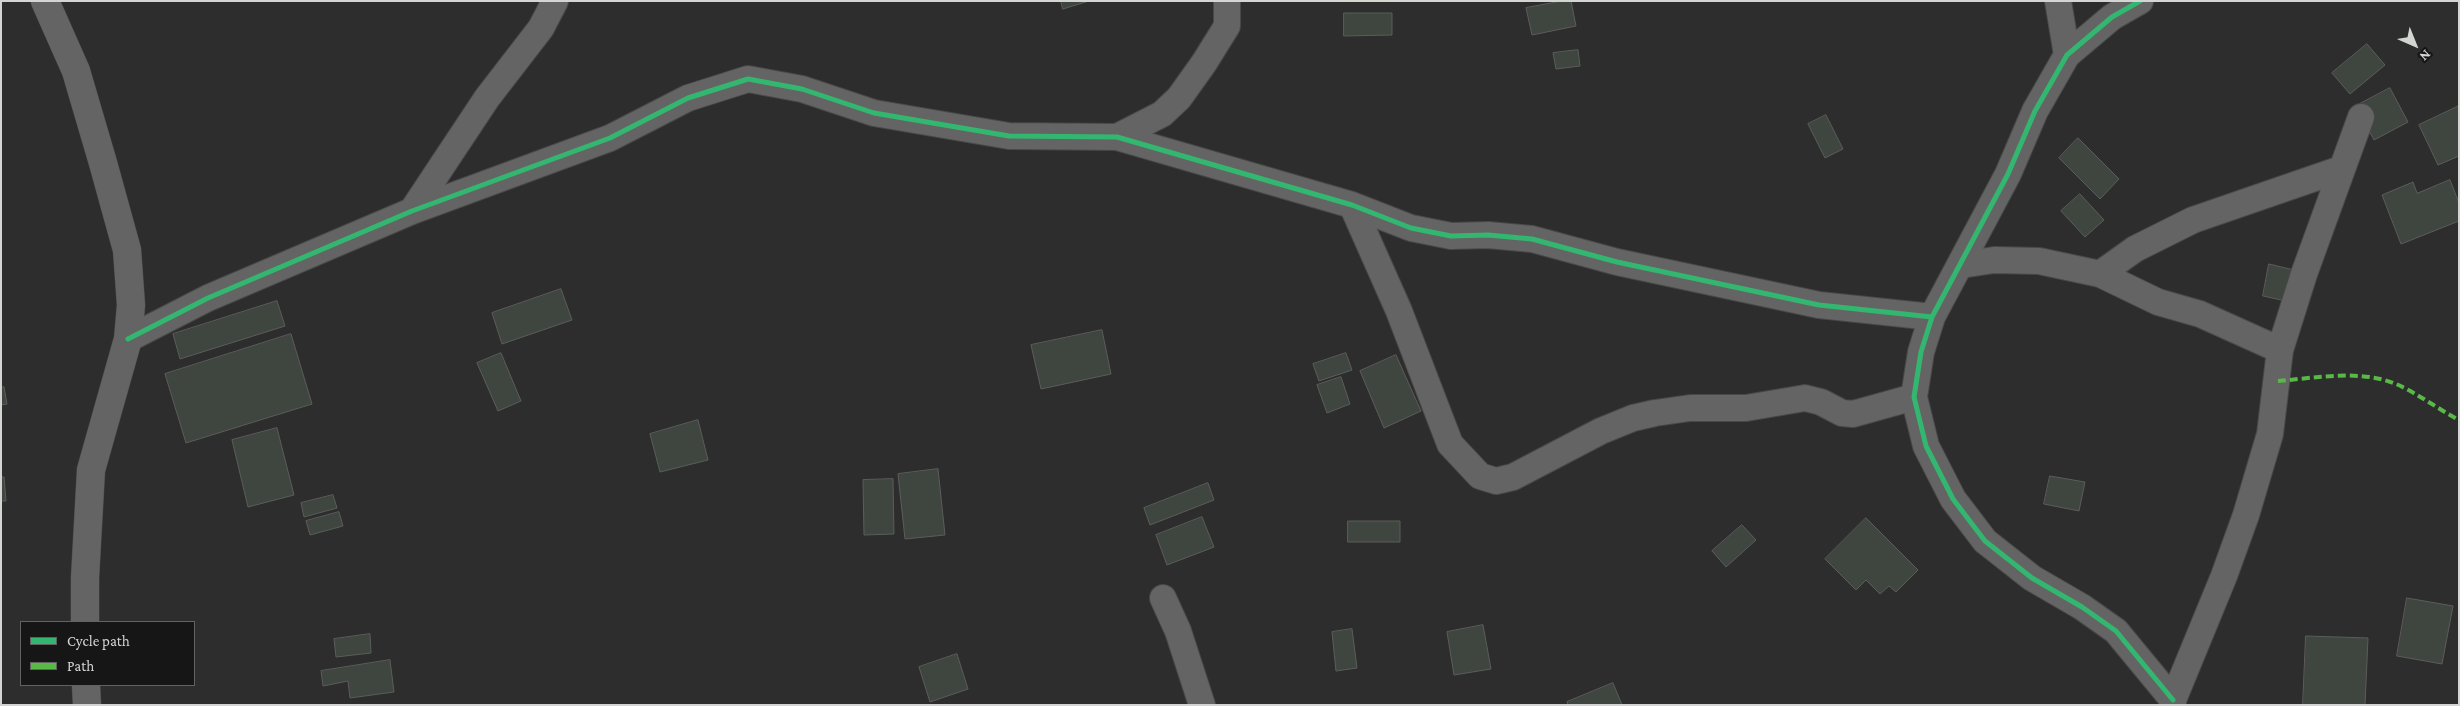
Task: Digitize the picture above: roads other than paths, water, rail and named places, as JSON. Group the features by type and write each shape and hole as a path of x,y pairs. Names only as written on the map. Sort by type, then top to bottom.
{"street":[{"path":"45,1 76,71 127,250 131,305 128,339 91,470 85,578 85,621"},
{"path":"412,211 487,98 541,28 555,1"},
{"path":"1117,137 1162,114 1179,98 1227,26 1227,1"},
{"path":"2058,1 2067,55"},
{"path":"2140,1 2112,17 2067,55 2035,110 2008,174 1932,317 1920,352 1914,397 1926,446 1953,499 1986,541 2032,578 2082,607 2116,631 2173,703 2224,576 2255,487 2270,434 2280,350 2304,274 2361,117"},
{"path":"128,339 208,298 412,211 610,138 688,98 748,80 802,89 874,113 1009,136 1117,137 1352,205 1411,228 1451,236 1488,235 1532,239 1617,262 1810,303 1932,317"},
{"path":"2100,274 2135,249 2193,220 2341,169"},
{"path":"1352,205 1399,311 1450,444 1480,476 1496,481 1513,477 1601,431 1633,418 1655,413 1690,408 1746,408 1805,398 1821,402 1842,413 1853,414 1914,397"},
{"path":"1961,265 1994,260 2039,261 2100,274 2158,302 2200,314 2280,350"},
{"path":"1163,598 1178,630 1202,705"},
{"path":"86,686 87,705"}]}
